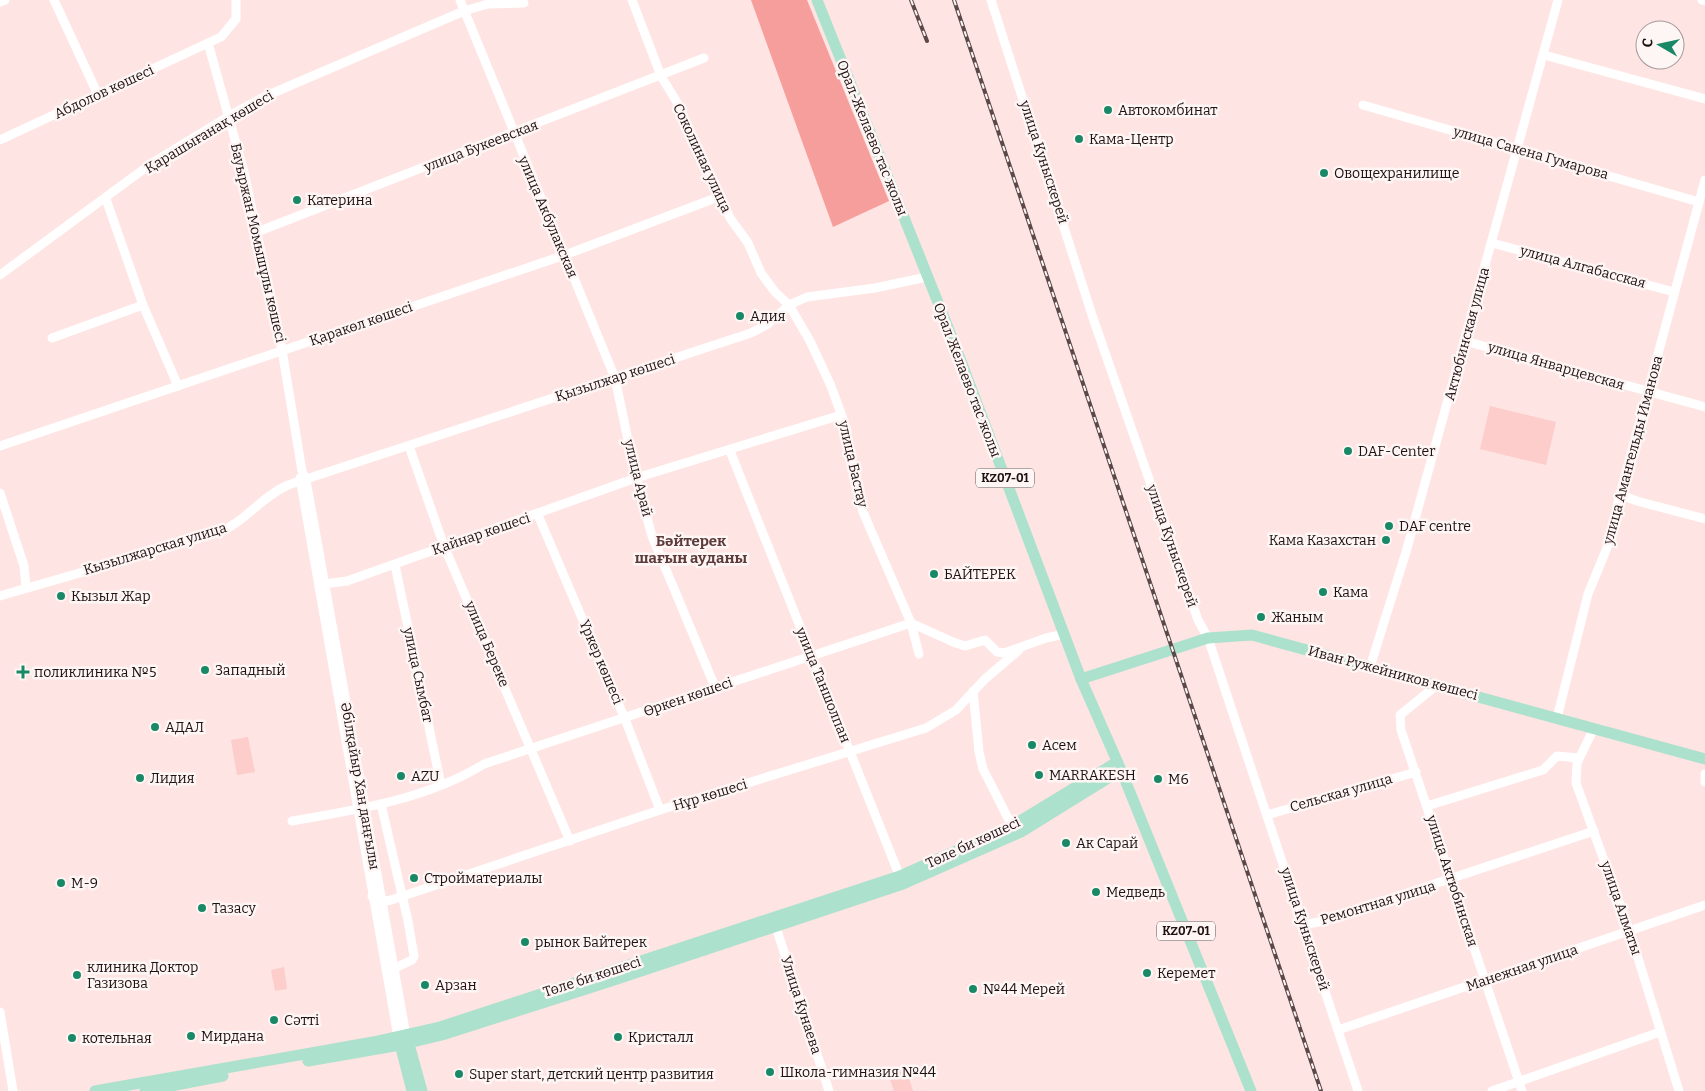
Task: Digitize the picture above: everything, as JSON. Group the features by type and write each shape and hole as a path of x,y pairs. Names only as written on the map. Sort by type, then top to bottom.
{"main road":[{"name":"Орал-Желаево тас жолы","path":"817,0 927,277"},
{"name":"Орал Желаево тас жолы","path":"927,277 953,340 1081,679"},
{"name":"Иван Ружейников көшесі","path":"1081,679 1208,638 1252,634 1705,759"},
{"name":"KZ07-01","path":"1081,679 1119,766 1251,1091"},
{"name":"Төле би көшесі","path":"901,880 1012,826 1119,766"},
{"name":"Төле би көшесі","path":"95,1091 442,1035 901,880 1021,832 1119,766"},
{"name":"Төле би көшесі","path":"145,1091 403,1040"},
{"name":"Әбілқайыр Хан даңғылы","path":"403,1040 412,1091"},
{"name":"Әбілқайыр Хан даңғылы","path":"403,1040 422,1091"}],"street":[{"path":"0,2 5,0"},
{"path":"54,0 98,95"},
{"path":"208,43 221,37 233,24 238,8 236,0"},
{"name":"улица Акбулакская","path":"460,0 615,378"},
{"name":"Соколиная улица","path":"632,0 661,76 678,104 730,218 748,243 761,273 775,292 789,305"},
{"name":"улица Куныскерей","path":"991,0 1094,318 1198,620 1208,638 1358,1091"},
{"name":"Актюбинская улица","path":"1370,667 1406,552 1558,0"},
{"name":"Қарашығанақ көшесі","path":"0,275 46,239 106,199 152,163 229,116 266,96 464,11 488,4 524,3"},
{"name":"Абдолов көшесі","path":"0,140 208,43"},
{"name":"Бауыржан Момышұлы көшесі","path":"208,43 244,172 257,232 282,350 302,471 302,481"},
{"path":"1544,55 1705,99"},
{"name":"улица Букеевская","path":"257,232 704,58"},
{"name":"улица Сакена Гумарова","path":"1363,105 1699,202"},
{"name":"улица Амангельды Иманова","path":"1557,718 1588,594 1611,538 1647,391 1705,180"},
{"name":"Қаракөл көшесі","path":"0,446 565,255 721,196"},
{"path":"106,199 143,306 178,386"},
{"name":"улица Алгабасская","path":"1492,243 1674,292"},
{"name":"Қызылжар көшесі","path":"302,481 751,333 768,324 789,305 807,297 875,288 927,277"},
{"name":"улица Бастау","path":"789,305 819,359 831,386 847,430 847,444 863,512 911,623 919,654"},
{"path":"52,338 143,306"},
{"name":"улица Январцевская","path":"1465,341 1705,407"},
{"name":"улица Арай","path":"615,378 636,478 652,536 715,687"},
{"name":"Қайнар көшесі","path":"324,584 347,581 538,515 636,478 730,451 841,415"},
{"name":"улица Береке","path":"409,446 444,546 532,748 570,841"},
{"name":"улица Таншолпан","path":"730,451 901,880"},
{"name":"Әбілқайыр Хан даңғылы","path":"302,481 324,584 360,807 372,896 403,1040"},
{"name":"Әбілқайыр Хан даңғылы","path":"302,481 360,807 381,902 403,1040"},
{"name":"Кызылжарская улица","path":"0,596 218,533 230,528 274,491 302,481"},
{"path":"0,494 24,566 26,587"},
{"path":"1621,495 1637,502 1705,519"},
{"name":"Үркер көшесі","path":"538,515 625,719 660,810"},
{"name":"улица Сымбат","path":"394,565 441,785"},
{"path":"911,623 965,646 985,640 997,652 1004,653 1065,634"},
{"name":"Өркен көшесі","path":"292,821 381,804 441,785 484,764 625,719 810,654 863,640 911,623"},
{"name":"Нұр көшесі","path":"381,902 401,897 660,810 926,728 956,710 973,691 1025,645"},
{"name":"улица Актюбинская","path":"1437,685 1400,715 1401,730 1522,1091"},
{"path":"973,691 979,752 983,769 1012,826"},
{"name":"улица Алматы","path":"1594,728 1579,758 1576,783 1630,932 1679,1091"},
{"path":"1427,806 1543,770 1557,756 1579,758"},
{"name":"Сельская улица","path":"1267,815 1416,772"},
{"path":"1705,774 1705,782"},
{"path":"381,804 408,921 414,956 412,960 393,969"},
{"name":"Ремонтная улица","path":"1303,925 1323,922 1594,831"},
{"path":"372,896 381,902"},
{"name":"Манежная улица","path":"1338,1030 1705,905"},
{"name":"Улица Кунаева","path":"775,923 829,1091"},
{"path":"0,1012 13,1091"},
{"path":"1492,1091 1660,1032"}],"shaded area":[{"path":"751,0 807,0 889,201 833,227"},
{"path":"1490,406 1556,422 1546,465 1480,449"},
{"path":"248,737 255,772 237,775 231,740"},
{"path":"284,967 287,989 275,991 271,970"},
{"path":"905,1065 913,1091 894,1091 887,1071"}],"railway":[{"path":"911,0 927,41"},
{"path":"954,0 1321,1091"}],"place":[{"name":"Автокомбинат","path":"1108,110"},
{"name":"Кама-Центр","path":"1079,139"},
{"name":"Овощехранилище","path":"1324,173"},
{"name":"Катерина","path":"297,200"},
{"name":"Адия","path":"740,316"},
{"name":"DAF-Center","path":"1348,451"},
{"name":"DAF centre","path":"1389,526"},
{"name":"Кама Казахстан","path":"1386,540"},
{"name":"БАЙТЕРЕК","path":"934,574"},
{"name":"Кама","path":"1323,592"},
{"name":"Кызыл Жар","path":"61,596"},
{"name":"Жаным","path":"1261,617"},
{"name":"Западный","path":"205,670"},
{"name":"поликлиника №5","path":"23,672"},
{"name":"АДАЛ","path":"155,727"},
{"name":"Асем","path":"1032,745"},
{"name":"MARRAKESH","path":"1039,775"},
{"name":"AZU","path":"401,776"},
{"name":"Лидия","path":"140,778"},
{"name":"М6","path":"1158,779"},
{"name":"Ак Сарай","path":"1066,843"},
{"name":"Стройматериалы","path":"414,878"},
{"name":"M-9","path":"61,883"},
{"name":"Медведь","path":"1096,892"},
{"name":"Тазасу","path":"202,908"},
{"name":"рынок Байтерек","path":"525,942"},
{"name":"Керемет","path":"1147,973"},
{"name":"клиника Доктор Газизова","path":"77,975"},
{"name":"Арзан","path":"425,985"},
{"name":"№44 Мерей","path":"973,989"},
{"name":"Cәтті","path":"274,1020"},
{"name":"Мирдана","path":"191,1036"},
{"name":"Кристалл","path":"618,1037"},
{"name":"котельная","path":"72,1038"},
{"name":"Школа-гимназия №44","path":"770,1072"},
{"name":"Super start, детский центр развития","path":"459,1074"}],"district":[{"name":"Бәйтерек шағын ауданы","path":"691,550"}]}
